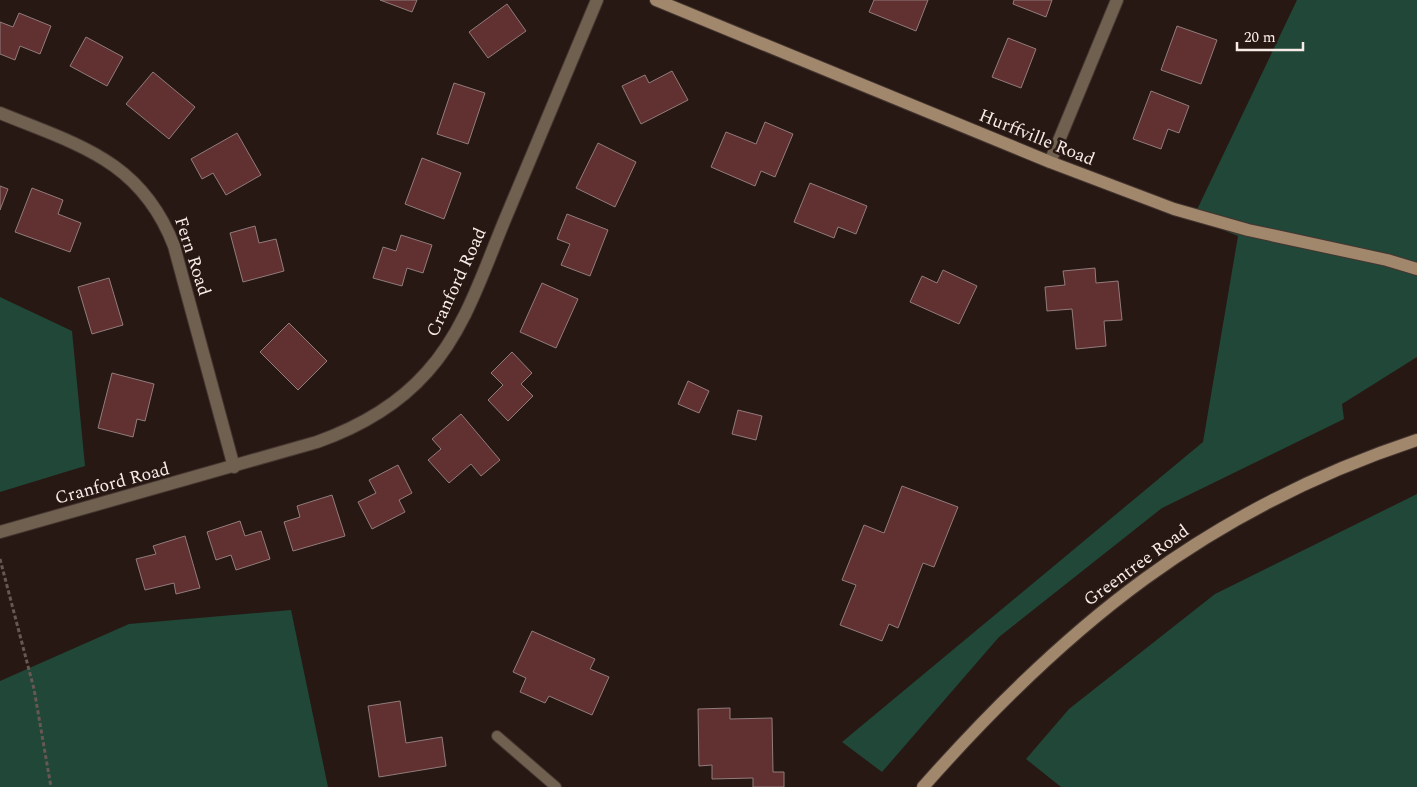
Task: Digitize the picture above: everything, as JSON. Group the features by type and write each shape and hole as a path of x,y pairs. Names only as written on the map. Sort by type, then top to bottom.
{"street":[{"name":"Cranford Road","path":"0,532 234,467 349,431 393,403 428,372 455,333 478,283 597,0"},
{"name":"Hurffville Road","path":"656,0 1050,162 1211,221 1387,260 1417,269"},
{"path":"1050,162 1117,0"},
{"name":"Fern Road","path":"0,113 99,155 120,168 152,201 165,220 174,246 234,467"},
{"name":"Greentree Road","path":"923,787 985,718 1049,656 1095,616 1175,556 1256,507 1308,482 1417,440"}],"lane":[{"path":"498,736 556,787"}],"path":[{"path":"0,559 34,689 51,787"}],"green space":[{"path":"1297,0 1417,0 1417,357 1342,404 1344,419 1162,508 999,637 882,772 842,742 1203,442 1238,236 1193,218"},
{"path":"0,297 72,331 85,466 0,492"},
{"path":"1417,494 1417,787 1061,787 1026,759 1069,709 1215,594"},
{"path":"291,610 328,787 0,787 0,681 129,624"}],"building":[{"path":"380,0 417,0 412,12"},
{"path":"874,0 928,0 916,31 869,12"},
{"path":"1014,0 1052,0 1046,17 1013,4"},
{"path":"507,4 526,31 488,58 469,32"},
{"path":"19,13 51,26 40,54 20,46 15,60 0,54 0,22 13,27"},
{"path":"1177,26 1217,40 1201,84 1161,70"},
{"path":"86,37 123,57 107,86 70,66"},
{"path":"1008,38 1036,49 1021,88 992,77"},
{"path":"672,71 688,100 641,124 622,86 645,75 649,83"},
{"path":"153,72 195,107 169,139 126,104"},
{"path":"454,83 485,93 468,144 437,134"},
{"path":"1151,91 1189,106 1179,133 1168,129 1161,149 1133,139"},
{"path":"765,122 793,134 775,177 761,171 755,186 711,167 726,132 756,144"},
{"path":"237,133 261,175 226,195 213,173 202,179 191,159"},
{"path":"598,143 636,162 615,207 576,188"},
{"path":"422,158 461,173 444,219 405,204"},
{"path":"810,183 867,206 856,234 838,227 834,238 794,222"},
{"path":"0,186 8,189 0,210"},
{"path":"32,188 63,200 58,214 81,223 70,252 15,232"},
{"path":"567,214 608,230 590,276 561,265 570,244 557,239"},
{"path":"255,226 259,243 276,239 284,271 243,282 230,233"},
{"path":"401,235 432,245 423,273 407,268 402,286 373,278 383,247 396,251"},
{"path":"1095,268 1096,283 1118,281 1122,320 1104,321 1106,346 1076,349 1072,309 1047,311 1045,287 1065,285 1063,271"},
{"path":"943,270 977,286 959,324 910,302 922,276 937,283"},
{"path":"109,278 123,325 92,334 78,287"},
{"path":"542,283 578,299 556,348 520,332"},
{"path":"289,323 327,361 298,390 260,352"},
{"path":"512,352 532,373 521,384 533,396 508,421 488,400 503,385 491,373"},
{"path":"112,373 154,384 145,421 137,419 133,437 98,428"},
{"path":"688,381 709,391 699,413 678,404"},
{"path":"738,410 762,416 756,440 732,434"},
{"path":"461,414 500,460 481,476 471,464 449,483 428,460 441,449 432,439"},
{"path":"398,465 412,493 399,500 405,512 372,529 358,502 376,493 369,480"},
{"path":"902,486 958,507 934,567 923,563 898,628 889,624 882,641 840,625 856,585 842,580 864,525 884,533"},
{"path":"332,495 345,536 293,551 284,522 300,517 297,506"},
{"path":"240,521 245,536 261,531 270,559 236,570 231,555 216,560 207,532"},
{"path":"185,536 200,588 176,594 174,583 145,590 136,559 156,554 153,546"},
{"path":"532,631 595,659 590,669 609,677 592,715 549,696 545,703 520,692 526,678 513,672"},
{"path":"400,701 406,743 442,737 446,766 379,777 368,706"},
{"path":"730,708 730,719 772,718 773,772 784,772 784,787 753,787 753,778 712,779 712,765 699,766 698,709"}]}
